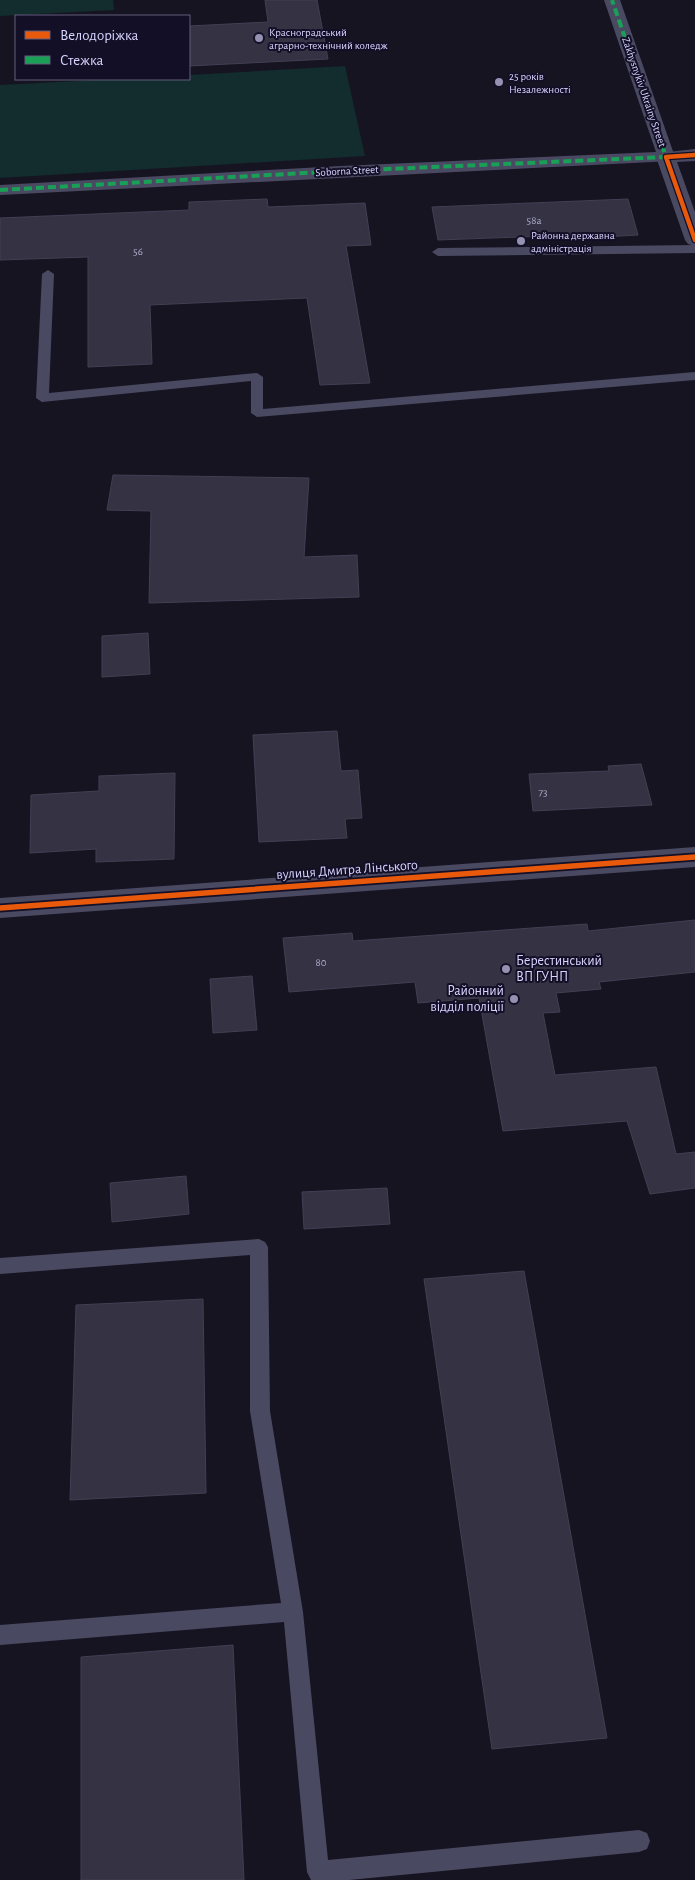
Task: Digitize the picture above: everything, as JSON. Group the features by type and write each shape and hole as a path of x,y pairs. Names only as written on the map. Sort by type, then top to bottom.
{"street":[{"name":"Zakhysnykiv Ukrainy Street","path":"612,0 695,240"},
{"name":"Soborna Street","path":"0,190 351,170 695,155"},
{"name":"вулиця Дмитра Лінського","path":"0,908 695,857"}],"lane":[{"path":"438,252 695,249"},
{"path":"48,274 42,398 257,377 257,413 695,376"},
{"path":"0,1266 259,1247 260,1411 293,1612 318,1872 639,1841"},
{"path":"0,1635 293,1612"}],"green space":[{"path":"0,0 113,0 114,10 15,15 0,16"},
{"path":"345,66 365,156 0,178 0,85 98,80 190,80 190,75"}],"building":[{"name":"Красноградський аграрно-технічний коледж","path":"265,0 317,0 328,59 190,66 190,26 268,22"},
{"path":"267,199 268,207 365,203 371,245 346,246 370,383 320,385 307,298 150,305 152,364 88,367 88,257 0,260 0,218 189,210 189,202"},
{"path":"628,199 638,235 602,237 602,234 438,240 432,207"},
{"path":"113,475 309,478 304,557 357,555 359,597 149,603 151,511 107,510"},
{"path":"148,633 150,674 102,677 102,636"},
{"path":"337,731 341,771 358,770 362,818 345,819 347,838 259,842 253,735"},
{"path":"641,764 652,805 533,811 529,774 609,771 608,766"},
{"path":"175,773 174,859 96,862 96,849 30,853 31,795 99,791 99,776"},
{"path":"695,920 695,972 599,982 601,989 556,993 560,1012 543,1013 555,1075 656,1067 676,1154 695,1152 695,1188 650,1194 627,1121 503,1131 479,998 418,1003 415,982 289,992 283,938 352,933 353,941 587,924 588,931"},
{"path":"252,976 257,1030 213,1033 210,979"},
{"path":"186,1176 189,1214 112,1222 110,1183"},
{"path":"387,1188 390,1224 304,1229 302,1192"},
{"path":"524,1271 607,1738 492,1749 424,1279"},
{"path":"203,1299 206,1493 70,1500 76,1305"},
{"path":"233,1645 244,1880 81,1880 81,1657"}],"marked path":[{"path":"0,190 341,171 666,157 612,0"}],"cycle path":[{"path":"695,155 666,157 695,240"},
{"path":"0,908 695,857"}],"place":[{"name":"Красноградський аграрно-технічний коледж","path":"259,38"},
{"name":"25 років Незалежності","path":"499,82"},
{"name":"Районна державна адміністрація","path":"521,241"},
{"name":"Берестинський ВП ГУНП","path":"506,969"},
{"name":"Районний відділ поліції","path":"514,999"}]}
